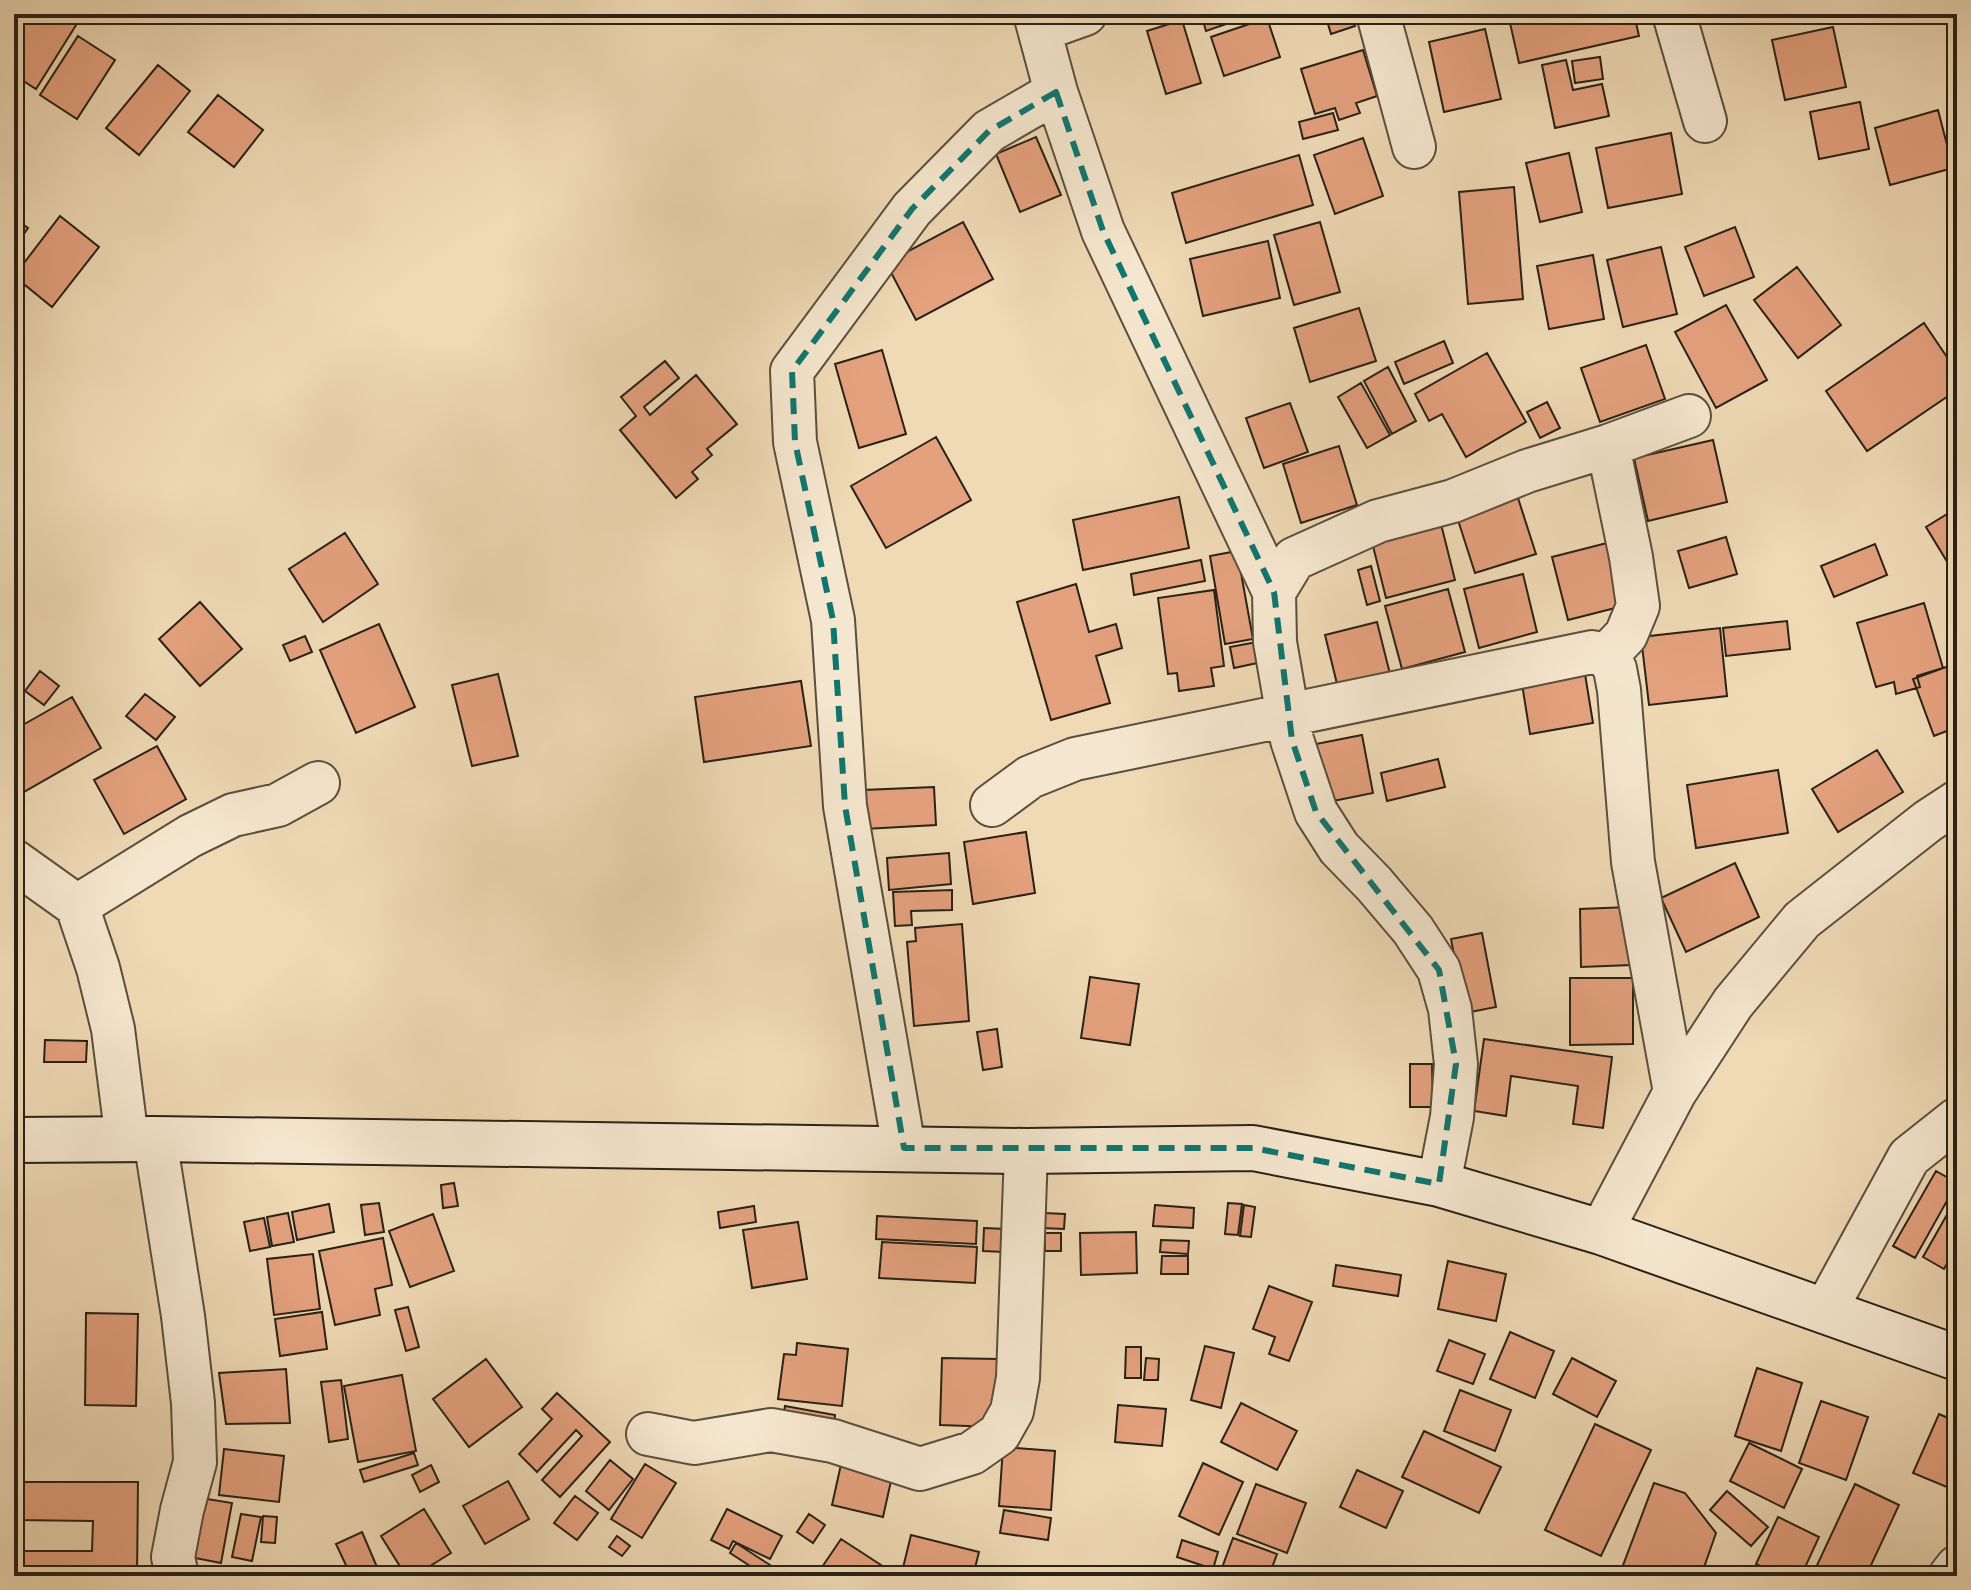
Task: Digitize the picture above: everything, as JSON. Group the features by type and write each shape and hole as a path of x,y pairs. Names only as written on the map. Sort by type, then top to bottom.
{"main road":[{"path":"14,1140 1026,1151 1253,1148 1439,1184 1601,1232 1957,1358"}],"street":[{"path":"1085,14 1038,22 1056,92 1103,231 1274,592 1275,642 1292,740 1316,812 1339,848 1413,930 1439,970 1450,1009 1456,1064 1452,1117 1439,1184"},
{"path":"1378,14 1414,147"},
{"path":"1674,14 1705,121"},
{"path":"904,1148 845,806 833,620 795,442 792,371 912,209 989,131 1056,92"},
{"path":"1274,592 1294,559 1378,521 1453,501 1527,471 1689,416"},
{"path":"1607,655 1626,635 1638,606 1608,446"},
{"path":"992,805 1030,777 1075,759 1592,652 1607,655 1615,669 1619,690 1633,862 1675,1092"},
{"path":"77,906 190,836 233,815 278,805 318,783"},
{"path":"1601,1232 1675,1092 1733,1003 1802,920 1928,821 1957,802"},
{"path":"14,861 77,906 98,968 183,1316 193,1403 195,1462 173,1557 177,1576"},
{"path":"1825,1311 1909,1157 1957,1119"},
{"path":"648,1434 694,1443 771,1430 833,1441 920,1469 972,1453 999,1434 1012,1411 1018,1378 1026,1151"},
{"path":"1950,1576 1957,1567"}],"highlighted area":[{"path":"1056,92 1103,231 1274,592 1292,740 1316,812 1439,970 1456,1064 1439,1184 1253,1148 904,1148 845,806 833,620 795,442 792,371 912,209 989,131"}],"building":[{"path":"21,14 83,14 36,89 14,75 14,25"},
{"path":"1201,14 1255,14 1206,31"},
{"path":"1325,14 1351,14 1355,26 1331,34"},
{"path":"1404,14 1438,14 1406,23"},
{"path":"1508,14 1634,14 1639,36 1519,63"},
{"path":"1748,14 1828,14 1828,16 1748,21"},
{"path":"1850,14 1932,14 1933,23 1850,24"},
{"path":"1267,18 1280,57 1224,76 1211,37"},
{"path":"1182,20 1201,83 1166,94 1147,31"},
{"path":"1833,27 1846,87 1785,100 1772,40"},
{"path":"1485,29 1501,99 1444,112 1429,42"},
{"path":"78,36 115,60 77,119 40,95"},
{"path":"1363,50 1377,96 1356,103 1360,113 1339,120 1335,108 1315,114 1301,69"},
{"path":"1600,57 1603,79 1575,83 1572,61"},
{"path":"1566,60 1573,90 1602,84 1609,116 1555,128 1542,65"},
{"path":"158,65 190,91 139,155 106,128"},
{"path":"218,95 263,130 234,167 188,132"},
{"path":"1860,102 1869,149 1819,159 1810,112"},
{"path":"1938,110 1953,168 1890,185 1875,128"},
{"path":"1333,113 1338,130 1303,139 1299,122"},
{"path":"1671,133 1682,194 1608,208 1596,148"},
{"path":"1036,137 1061,195 1020,212 996,154"},
{"path":"1363,138 1383,196 1335,214 1314,155"},
{"path":"1569,153 1582,212 1540,222 1526,163"},
{"path":"1299,155 1313,205 1186,243 1172,193"},
{"path":"1514,187 1523,299 1468,304 1459,192"},
{"path":"60,216 99,247 52,307 14,276"},
{"path":"14,218 28,228 14,248"},
{"path":"963,222 993,279 916,320 886,263"},
{"path":"1320,222 1340,292 1294,305 1274,235"},
{"path":"1735,227 1754,277 1704,296 1685,247"},
{"path":"1268,241 1280,298 1203,316 1190,259"},
{"path":"1661,247 1677,314 1623,327 1607,260"},
{"path":"1593,255 1604,319 1549,329 1537,266"},
{"path":"1797,267 1841,325 1798,358 1754,300"},
{"path":"1726,305 1767,380 1716,408 1675,332"},
{"path":"1359,308 1376,361 1310,382 1294,328"},
{"path":"1924,323 1957,372 1957,390 1867,451 1826,391"},
{"path":"1444,341 1453,363 1404,384 1395,362"},
{"path":"1646,345 1665,399 1600,422 1581,368"},
{"path":"882,350 906,434 859,448 835,364"},
{"path":"1487,353 1526,422 1466,457 1442,414 1429,421 1415,394"},
{"path":"665,361 679,378 644,407 650,415 696,375 737,424 707,449 712,455 692,472 698,479 676,498 620,430 636,416 621,397"},
{"path":"1388,367 1416,421 1392,434 1364,381"},
{"path":"1361,383 1390,435 1367,448 1338,397"},
{"path":"1547,402 1560,428 1540,438 1527,412"},
{"path":"1290,403 1308,452 1264,468 1246,418"},
{"path":"936,437 971,500 886,548 851,486"},
{"path":"1713,440 1727,502 1648,521 1634,458"},
{"path":"1339,446 1357,505 1301,523 1283,464"},
{"path":"1179,497 1189,548 1083,570 1073,520"},
{"path":"1518,498 1536,554 1475,573 1457,517"},
{"path":"1957,508 1957,578 1926,527"},
{"path":"1441,524 1455,580 1386,598 1372,542"},
{"path":"345,533 378,584 323,622 289,569"},
{"path":"1726,537 1737,574 1689,588 1678,551"},
{"path":"1607,543 1623,606 1568,620 1552,557"},
{"path":"1875,544 1887,575 1834,597 1821,566"},
{"path":"1237,551 1253,639 1225,644 1210,556"},
{"path":"1201,560 1205,581 1134,595 1131,574"},
{"path":"1371,566 1380,601 1367,605 1358,570"},
{"path":"1523,574 1537,632 1479,648 1464,589"},
{"path":"1076,584 1089,632 1116,624 1122,648 1096,656 1110,703 1051,720 1017,602"},
{"path":"1448,589 1465,652 1402,669 1385,606"},
{"path":"1214,590 1224,666 1211,668 1214,686 1179,691 1177,673 1168,674 1158,598"},
{"path":"200,602 242,649 200,686 159,639"},
{"path":"1924,603 1943,668 1917,676 1920,687 1896,694 1894,682 1876,687 1857,623"},
{"path":"1787,621 1790,649 1726,656 1723,628"},
{"path":"1377,622 1391,678 1339,692 1325,635"},
{"path":"379,624 415,707 356,733 320,650"},
{"path":"1720,628 1727,696 1649,705 1641,637"},
{"path":"305,636 312,652 290,661 283,645"},
{"path":"1257,642 1262,662 1234,668 1230,647"},
{"path":"1957,663 1957,727 1934,736 1913,679"},
{"path":"40,671 59,686 44,705 25,691"},
{"path":"498,674 518,756 472,766 452,685"},
{"path":"1585,674 1593,723 1530,734 1522,684"},
{"path":"801,681 811,746 704,762 695,697"},
{"path":"145,694 175,717 156,740 126,716"},
{"path":"72,697 101,748 15,797 14,730"},
{"path":"1362,735 1373,793 1328,802 1316,744"},
{"path":"157,746 186,799 124,834 94,780"},
{"path":"1877,750 1903,792 1838,832 1812,789"},
{"path":"1438,759 1445,787 1387,801 1381,773"},
{"path":"1778,770 1788,833 1696,848 1687,785"},
{"path":"934,787 936,825 865,829 863,790"},
{"path":"1026,832 1035,893 973,904 964,842"},
{"path":"949,853 951,884 889,890 887,858"},
{"path":"1735,863 1759,917 1686,952 1661,898"},
{"path":"952,890 952,910 911,911 912,925 895,926 893,892"},
{"path":"1629,907 1631,965 1581,967 1580,909"},
{"path":"962,924 969,1021 914,1026 907,942 916,941 915,928"},
{"path":"1482,933 1496,1007 1465,1013 1451,939"},
{"path":"1090,977 1139,984 1130,1045 1081,1038"},
{"path":"1570,978 1633,978 1633,1044 1570,1045"},
{"path":"997,1029 1002,1067 983,1070 977,1032"},
{"path":"1484,1039 1612,1057 1603,1128 1573,1124 1578,1086 1511,1076 1506,1116 1474,1111"},
{"path":"45,1040 87,1041 86,1062 44,1062"},
{"path":"1410,1064 1432,1064 1433,1107 1410,1107"},
{"path":"1936,1171 1957,1183 1915,1258 1893,1246"},
{"path":"454,1183 458,1206 443,1208 441,1185"},
{"path":"1957,1197 1957,1246 1944,1269 1923,1257"},
{"path":"379,1203 384,1232 365,1235 361,1205"},
{"path":"1228,1203 1242,1204 1238,1235 1225,1234"},
{"path":"329,1204 334,1232 297,1240 292,1212"},
{"path":"1155,1205 1194,1208 1193,1228 1153,1226"},
{"path":"1244,1205 1255,1207 1251,1237 1240,1236"},
{"path":"754,1206 756,1222 720,1228 718,1212"},
{"path":"288,1213 294,1242 272,1246 267,1217"},
{"path":"1044,1213 1065,1214 1064,1229 1042,1228"},
{"path":"433,1214 454,1271 410,1287 389,1231"},
{"path":"877,1216 977,1221 976,1244 876,1239"},
{"path":"264,1218 270,1247 250,1251 244,1222"},
{"path":"798,1222 807,1279 752,1288 743,1230"},
{"path":"984,1228 1006,1229 1004,1252 983,1251"},
{"path":"1136,1232 1137,1273 1081,1275 1080,1233"},
{"path":"1045,1233 1061,1233 1061,1251 1045,1251"},
{"path":"383,1238 392,1285 375,1289 380,1315 335,1325 319,1251"},
{"path":"1161,1240 1189,1241 1188,1254 1160,1252"},
{"path":"882,1242 977,1247 975,1283 879,1278"},
{"path":"313,1254 320,1309 274,1315 267,1259"},
{"path":"1162,1256 1188,1256 1188,1274 1161,1274"},
{"path":"1448,1261 1506,1274 1496,1321 1438,1309"},
{"path":"1336,1265 1401,1275 1398,1296 1333,1286"},
{"path":"1269,1286 1312,1302 1289,1361 1269,1354 1275,1337 1253,1329"},
{"path":"408,1307 419,1347 406,1351 395,1310"},
{"path":"322,1312 327,1349 280,1356 275,1319"},
{"path":"86,1313 138,1314 136,1406 85,1405"},
{"path":"1510,1332 1554,1351 1535,1398 1490,1379"},
{"path":"1449,1340 1485,1354 1473,1384 1437,1371"},
{"path":"797,1343 848,1349 842,1406 778,1399 784,1354 796,1355"},
{"path":"1205,1346 1234,1353 1221,1408 1191,1400"},
{"path":"1126,1347 1141,1347 1141,1378 1125,1378"},
{"path":"942,1358 998,1359 996,1427 940,1425"},
{"path":"1146,1358 1159,1359 1158,1380 1144,1380"},
{"path":"1572,1358 1616,1381 1597,1417 1553,1394"},
{"path":"486,1359 522,1407 469,1447 433,1399"},
{"path":"1757,1368 1802,1383 1781,1451 1735,1436"},
{"path":"286,1369 290,1423 226,1424 219,1373"},
{"path":"402,1375 416,1451 358,1462 344,1386"},
{"path":"341,1380 348,1439 329,1442 321,1382"},
{"path":"1460,1390 1511,1410 1495,1451 1444,1431"},
{"path":"557,1393 610,1442 560,1497 542,1480 582,1436 576,1430 537,1472 519,1454 552,1419 542,1409"},
{"path":"1821,1401 1868,1417 1846,1480 1799,1463"},
{"path":"1241,1403 1297,1431 1277,1470 1221,1442"},
{"path":"1118,1405 1166,1409 1162,1446 1115,1442"},
{"path":"785,1406 835,1415 833,1432 782,1424"},
{"path":"1939,1414 1957,1422 1957,1483 1954,1490 1913,1473"},
{"path":"1595,1424 1651,1450 1601,1556 1545,1530"},
{"path":"1424,1431 1501,1467 1479,1513 1402,1477"},
{"path":"1749,1443 1802,1469 1784,1508 1730,1481"},
{"path":"1003,1447 1055,1451 1051,1510 999,1506"},
{"path":"224,1449 284,1456 279,1502 219,1495"},
{"path":"414,1453 418,1465 364,1482 360,1470"},
{"path":"610,1460 633,1479 609,1510 586,1491"},
{"path":"842,1460 893,1472 883,1517 832,1505"},
{"path":"1203,1463 1243,1482 1219,1535 1179,1516"},
{"path":"645,1464 676,1483 642,1538 611,1519"},
{"path":"431,1465 439,1482 420,1492 412,1475"},
{"path":"1357,1470 1403,1491 1386,1528 1340,1507"},
{"path":"508,1481 529,1519 485,1544 463,1506"},
{"path":"14,1482 138,1482 137,1576 14,1576 14,1551 92,1551 93,1521 14,1520"},
{"path":"1654,1483 1685,1493 1716,1533 1701,1576 1619,1576"},
{"path":"1256,1484 1306,1503 1287,1553 1237,1534"},
{"path":"1855,1484 1899,1505 1866,1576 1812,1576"},
{"path":"1727,1491 1768,1527 1751,1546 1710,1510"},
{"path":"575,1496 598,1513 577,1540 554,1523"},
{"path":"201,1498 232,1503 221,1563 190,1557"},
{"path":"424,1509 451,1553 414,1576 406,1576 381,1536"},
{"path":"727,1509 782,1536 770,1559 733,1541 729,1549 711,1540"},
{"path":"1004,1510 1051,1518 1048,1540 1000,1533"},
{"path":"241,1514 261,1517 252,1561 232,1557"},
{"path":"809,1514 825,1525 813,1543 797,1532"},
{"path":"263,1516 277,1517 275,1543 261,1542"},
{"path":"1778,1517 1819,1537 1801,1576 1782,1576 1756,1564"},
{"path":"362,1532 377,1567 351,1576 336,1544"},
{"path":"911,1535 979,1552 973,1576 901,1576"},
{"path":"617,1536 630,1546 622,1556 609,1547"},
{"path":"1233,1538 1277,1554 1269,1576 1219,1576"},
{"path":"841,1539 881,1565 874,1576 816,1576"},
{"path":"1182,1540 1218,1552 1213,1569 1177,1557"},
{"path":"736,1543 770,1565 764,1575 730,1553"}]}
